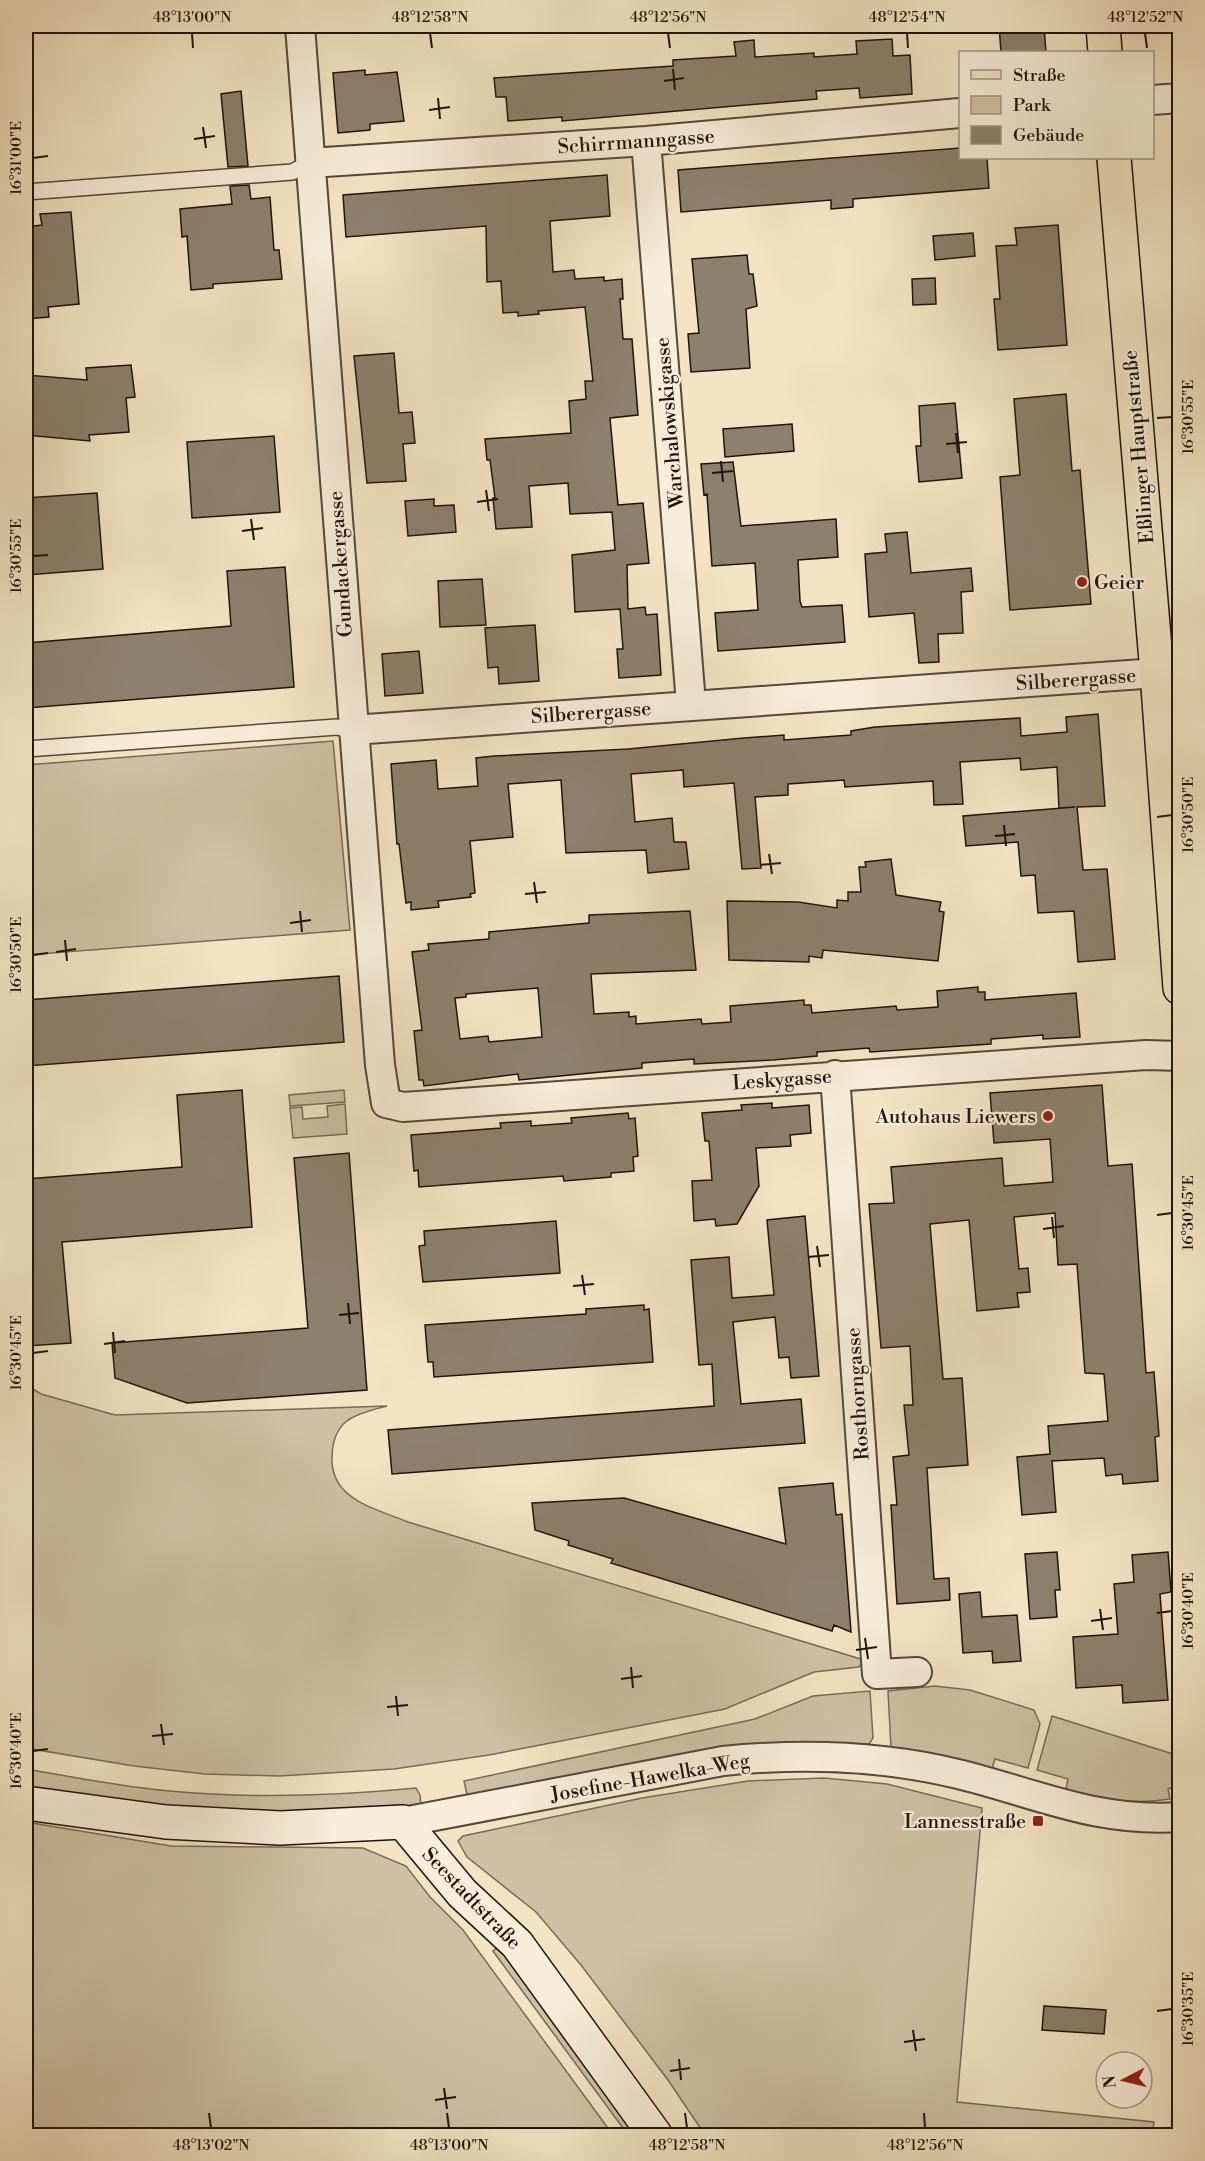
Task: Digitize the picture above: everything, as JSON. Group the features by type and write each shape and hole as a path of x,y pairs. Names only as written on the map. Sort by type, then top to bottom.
{"main road":[{"path":"1103,26 1105,51"},
{"name":"Eßlinger Hauptstraße","path":"1114,159 1157,673 1179,988"}],"street":[{"name":"Gundackergasse","path":"300,26 353,730 380,1065 386,1103"},
{"path":"1154,100 1179,98"},
{"name":"Schirrmanngasse","path":"310,163 646,141 959,113"},
{"name":"Warchalowskigasse","path":"646,141 691,704"},
{"name":"Silberergasse","path":"353,730 691,704 1157,673"},
{"name":"Leskygasse","path":"386,1103 403,1107 835,1075 1146,1055 1179,1056"},
{"name":"Rosthorngasse","path":"835,1075 877,1674 917,1672"},
{"name":"Josefine-Hawelka-Weg","path":"403,1822 723,1761 769,1756 883,1759 959,1774 1090,1812 1159,1818 1179,1817"},
{"path":"26,1803 166,1822 248,1827 280,1828 403,1822"},
{"name":"Seestadtstraße","path":"403,1822 462,1893 518,1944 643,2114 656,2136"}],"lane":[{"path":"26,192 292,172 310,163"},
{"name":"Silberergasse","path":"26,749 337,727 353,730"}],"green space":[{"path":"333,741 350,930 26,955 26,765"},
{"path":"344,1090 345,1102 290,1106 289,1095"},
{"path":"345,1104 347,1134 293,1138 290,1108 302,1107 303,1119 328,1117 327,1106"},
{"path":"26,1385 41,1394 115,1415 387,1406 355,1416 336,1434 332,1457 334,1473 342,1488 356,1500 408,1522 864,1660 859,1667 814,1672 725,1709 489,1755 394,1769 279,1776 205,1774 134,1766 26,1748"},
{"path":"935,1686 970,1690 1034,1710 1040,1724 1028,1768 995,1759 992,1769 891,1748 888,1691"},
{"path":"870,1691 873,1738 869,1744 764,1743 723,1748 468,1799 464,1781 755,1719 813,1696"},
{"path":"1052,1716 1173,1754 1179,1758 1179,1785 1168,1789 1170,1799 1143,1802 1104,1799 1066,1789 1068,1779 1037,1770"},
{"path":"26,1769 134,1787 232,1795 324,1795 416,1788 420,1795 421,1806 245,1815 26,1790"},
{"path":"824,1778 887,1784 982,1808 957,2102 1154,2122 1152,2135 705,2135 668,2080 581,1965 536,1912 467,1857 458,1841 463,1836 642,1798 748,1781"},
{"path":"26,1822 171,1846 363,1848 406,1866 430,1897 463,1930 613,2135 26,2135"},
{"path":"499,1946 642,2135 628,2135 493,1951"}],"building":[{"path":"999,26 1044,26 1046,51 1001,51"},
{"path":"892,39 893,56 910,55 912,94 860,98 859,88 816,91 817,99 562,121 562,117 508,121 506,97 496,97 494,78 673,66 673,60 736,56 734,42 754,40 755,57 814,53 814,57 857,54 856,41"},
{"path":"365,70 365,75 397,72 404,121 370,124 370,130 338,133 333,73"},
{"path":"241,91 248,166 228,167 221,94"},
{"path":"959,148 959,159 987,159 989,188 853,199 853,207 831,209 831,200 681,212 678,170"},
{"path":"607,175 610,216 550,221 553,272 574,270 575,279 604,277 604,281 622,279 623,299 620,299 623,339 632,339 638,415 610,418 618,505 643,503 649,563 627,565 628,609 645,607 646,615 657,614 661,675 619,678 617,649 623,649 620,609 575,612 572,555 615,550 612,512 570,514 568,483 529,486 532,527 496,529 493,498 495,498 485,439 571,433 569,401 586,399 585,381 593,381 585,307 538,311 539,314 518,316 518,312 503,313 501,281 487,282 486,226 346,237 343,195"},
{"path":"249,185 251,199 270,197 274,250 279,250 282,279 213,284 213,288 191,290 187,236 182,237 180,209 232,204 230,186"},
{"path":"71,212 79,304 48,307 49,317 26,319 26,227 42,225 40,214"},
{"path":"1058,225 1067,345 998,350 994,299 1000,299 996,246 1017,245 1015,228"},
{"path":"973,233 975,256 935,260 933,236"},
{"path":"747,255 749,274 753,274 757,306 746,309 750,368 691,372 688,334 699,333 692,259"},
{"path":"935,278 936,304 913,305 912,279"},
{"path":"394,353 399,413 412,412 415,443 403,444 406,481 367,483 354,356"},
{"path":"131,365 135,397 126,398 129,432 89,435 90,441 26,435 26,375 87,380 86,368"},
{"path":"1066,394 1072,471 1080,470 1091,604 1010,610 1000,477 1020,475 1014,399"},
{"path":"955,403 962,478 919,482 916,446 921,446 919,406"},
{"path":"792,424 794,451 725,457 723,429"},
{"path":"274,436 280,512 192,518 187,442"},
{"path":"733,462 741,526 836,519 838,557 798,560 800,601 802,607 842,605 845,642 718,651 715,613 758,610 755,563 712,566 707,494 704,495 701,464"},
{"path":"97,493 103,569 26,575 26,498"},
{"path":"434,499 434,506 454,505 456,532 408,536 405,501"},
{"path":"907,532 911,573 971,568 973,591 961,592 963,633 938,634 939,662 919,663 914,613 869,617 865,554 887,552 885,534"},
{"path":"285,567 294,687 26,708 26,643 231,626 227,571"},
{"path":"482,579 486,625 440,627 438,581"},
{"path":"535,625 539,681 499,684 498,667 488,668 485,628"},
{"path":"419,651 423,693 385,696 382,654"},
{"path":"1098,714 1105,806 1077,807 1083,870 1107,869 1115,959 1078,962 1074,911 1038,913 1035,875 1021,876 1018,842 966,846 963,816 1075,807 1059,808 1057,767 1021,770 1020,758 960,762 963,804 934,805 933,781 845,787 844,780 788,784 788,795 755,797 761,868 742,869 734,783 684,787 683,770 631,774 635,822 672,818 674,842 686,842 689,869 648,873 646,850 566,853 561,780 508,784 513,837 470,841 475,893 470,894 471,897 438,901 439,907 411,910 411,902 406,903 399,844 397,844 391,764 436,760 438,789 478,786 476,758 628,749 784,735 784,740 851,735 851,731 875,727 1020,718 1021,736 1067,732 1066,717"},
{"path":"891,859 896,895 941,902 939,911 944,912 938,961 823,950 822,958 809,956 809,962 729,960 727,901 798,902 837,908 837,900 848,901 848,892 861,892 859,867 866,867 865,862"},
{"path":"690,911 696,970 591,974 594,1014 629,1012 629,1017 636,1016 636,1024 701,1019 702,1024 731,1022 730,1006 804,1000 804,1005 811,1005 812,1013 896,1006 897,1010 938,1007 937,991 978,987 978,992 985,992 985,1000 1076,993 1080,1037 1043,1039 1043,1035 991,1039 991,1044 870,1052 869,1048 817,1052 817,1056 773,1060 694,1064 694,1059 642,1063 642,1068 519,1080 518,1074 424,1086 423,1080 419,1080 414,1031 422,1030 412,952 429,950 428,944 489,939 489,932 589,923 589,915","holes":["538,988 542,1037 489,1042 488,1036 460,1039 455,998 466,997 466,994"]},
{"path":"339,976 344,1042 26,1066 26,1000"},
{"path":"1102,1085 1108,1166 1132,1164 1146,1373 1154,1372 1159,1436 1155,1437 1158,1481 1123,1484 1122,1474 1106,1476 1104,1458 1052,1461 1056,1512 1022,1515 1017,1457 1050,1454 1048,1426 1108,1421 1104,1374 1085,1373 1077,1264 1058,1265 1055,1213 1014,1217 1019,1269 1028,1268 1030,1292 1017,1293 1019,1307 977,1311 969,1220 930,1224 943,1379 962,1378 968,1465 927,1468 934,1579 949,1578 950,1600 897,1604 891,1505 897,1505 893,1457 909,1455 904,1405 913,1405 910,1346 881,1348 869,1204 894,1203 891,1167 1002,1158 1004,1186 1053,1182 1050,1139 994,1143 990,1093"},
{"path":"242,1090 252,1227 62,1242 71,1343 26,1346 26,1179 182,1167 177,1095"},
{"path":"772,1103 772,1108 809,1105 811,1133 790,1135 791,1146 756,1148 759,1186 737,1224 716,1226 715,1219 694,1221 692,1181 712,1180 709,1141 705,1141 702,1113 742,1110 741,1105"},
{"path":"628,1113 629,1119 635,1118 638,1156 633,1157 634,1171 611,1173 611,1177 564,1181 563,1176 419,1187 418,1170 414,1171 411,1135 501,1128 500,1123 531,1121 531,1126 572,1123 571,1118"},
{"path":"349,1153 367,1390 187,1403 115,1378 112,1343 308,1328 294,1158"},
{"path":"805,1216 819,1376 791,1378 789,1357 779,1358 775,1317 733,1322 741,1404 801,1399 805,1443 392,1474 388,1430 714,1406 712,1364 699,1365 691,1260 729,1257 732,1298 774,1295 767,1220"},
{"path":"556,1221 560,1273 423,1282 419,1246 425,1245 424,1231"},
{"path":"644,1305 644,1310 649,1309 653,1362 434,1377 433,1362 428,1362 425,1325 586,1314 586,1309"},
{"path":"833,1483 836,1515 842,1514 851,1632 834,1625 832,1631 611,1563 613,1559 568,1545 569,1541 535,1530 532,1503 624,1498 786,1544 779,1488"},
{"path":"1057,1552 1060,1590 1055,1590 1057,1617 1030,1619 1025,1554"},
{"path":"1168,1552 1171,1592 1160,1594 1168,1700 1123,1703 1122,1685 1076,1688 1073,1637 1118,1634 1114,1584 1134,1582 1132,1555"},
{"path":"980,1592 982,1617 1017,1615 1021,1661 993,1663 992,1651 963,1653 959,1594"},
{"path":"1044,2006 1106,2010 1104,2034 1042,2030"}],"place":[{"name":"Geier","path":"1082,582"},
{"name":"Autohaus Liewers","path":"1048,1116"},
{"name":"Lannesstraße","path":"1038,1821"}]}
